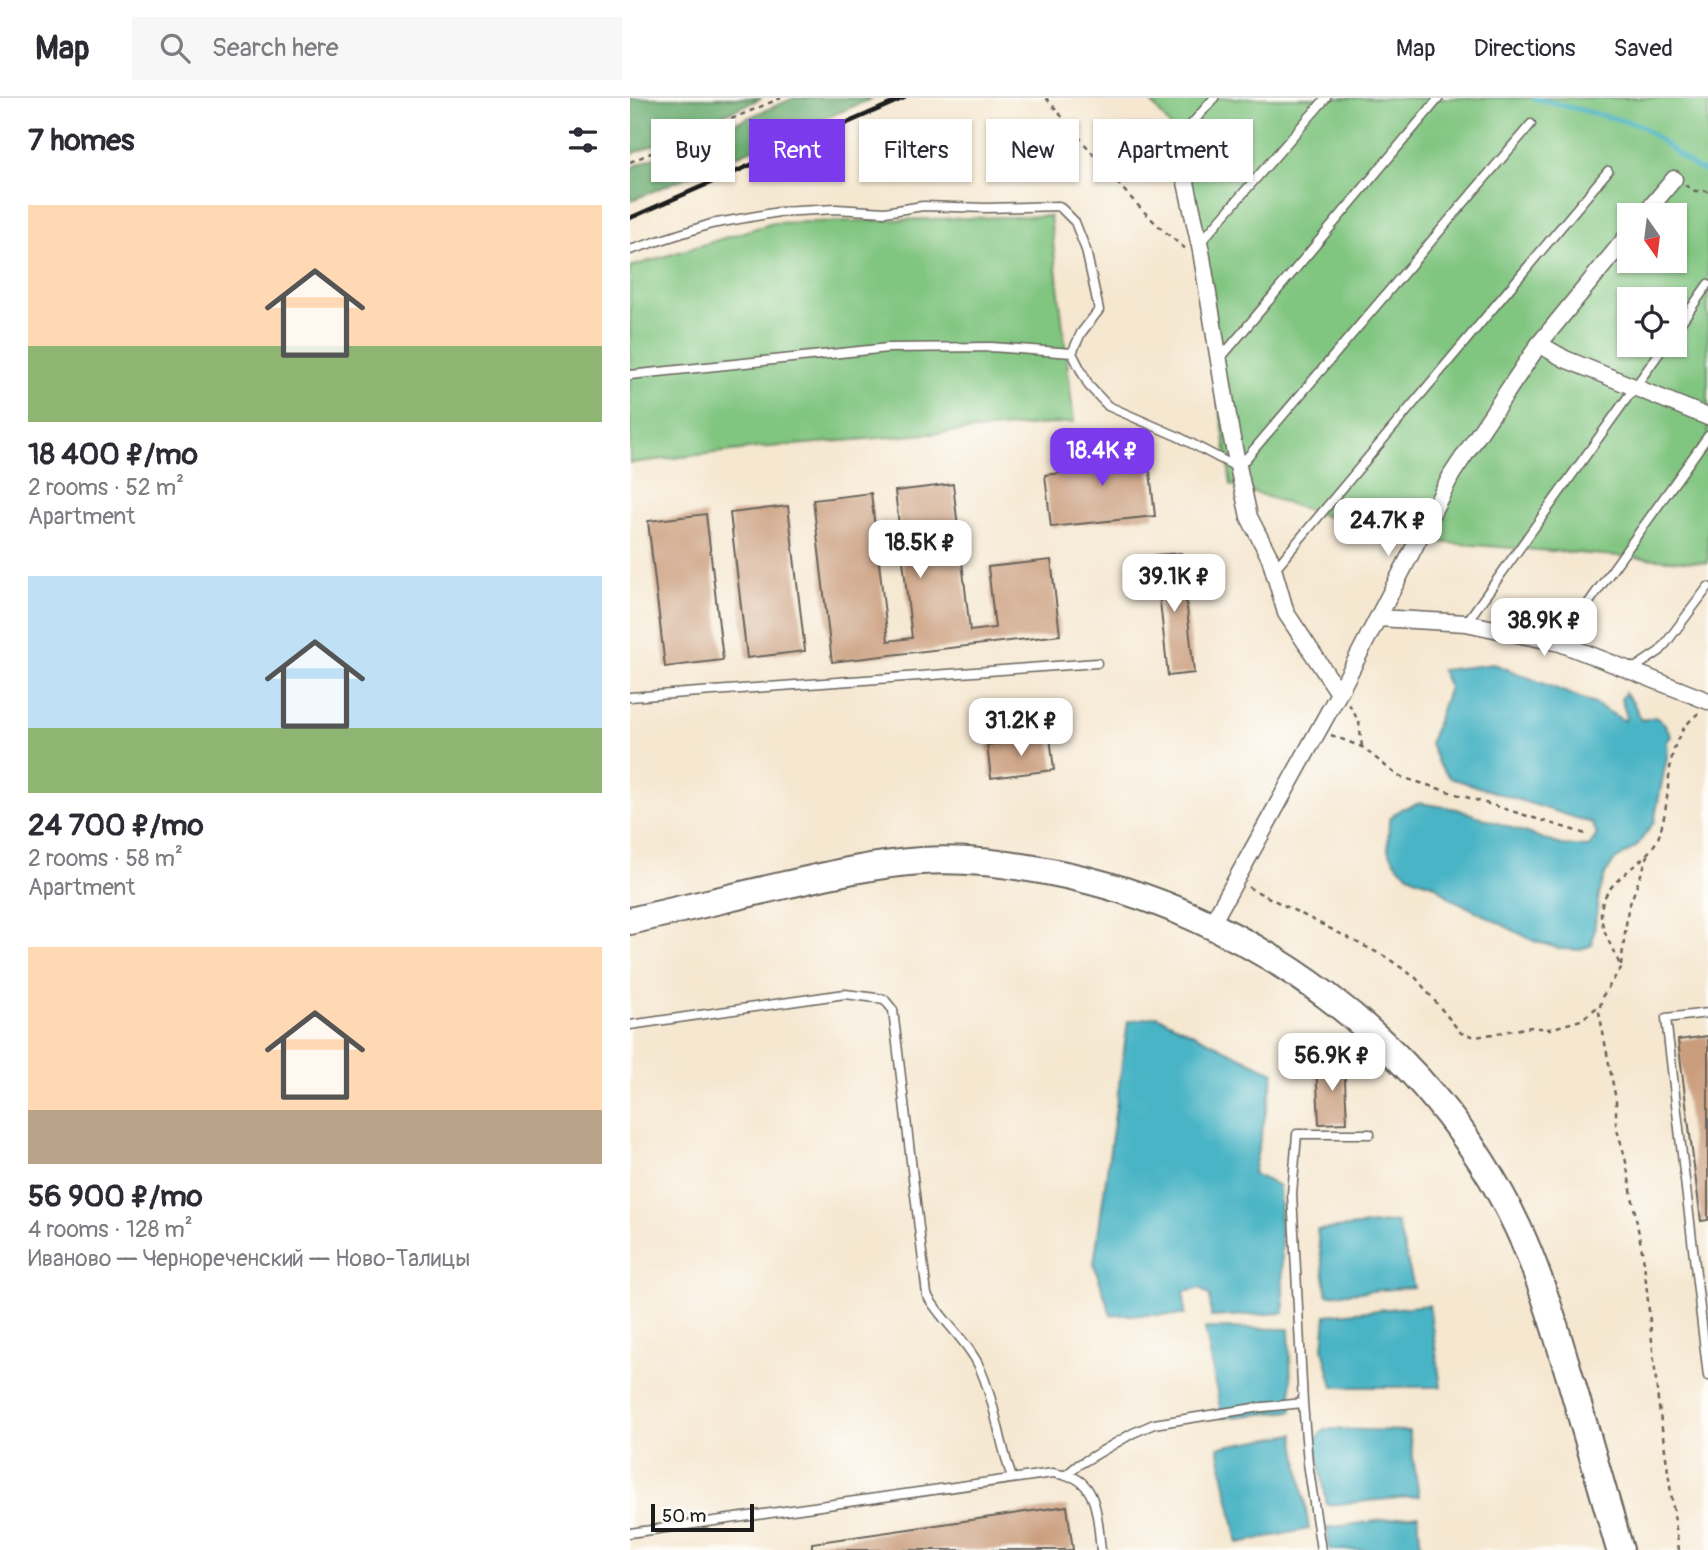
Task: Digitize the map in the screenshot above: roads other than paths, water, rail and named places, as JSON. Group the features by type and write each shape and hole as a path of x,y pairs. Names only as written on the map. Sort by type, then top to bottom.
{"main road":[{"path":"630,921 830,874 920,861 967,860 1017,866 1098,883 1168,905 1261,951 1310,983 1361,1024 1437,1101 1467,1142 1516,1224 1542,1285 1620,1550"}],"street":[{"path":"1654,203 1674,179"},
{"path":"1186,182 1203,262 1238,468 1249,517 1269,558 1286,613 1339,693"},
{"path":"1211,925 1339,693 1452,474 1539,344 1617,249"},
{"path":"1539,344 1565,359 1708,417"},
{"path":"1378,618 1466,623 1560,643 1630,671 1705,706"}],"lane":[{"path":"1196,119 1214,98"},
{"path":"1199,244 1317,112 1326,98"},
{"path":"1219,360 1439,98"},
{"path":"1072,353 1089,386 1108,406 1179,437 1238,468 1531,124"},
{"path":"1273,571 1608,172"},
{"path":"630,250 711,224 779,212 836,209 885,212 923,206 1059,206 1075,222 1086,250 1099,310 1081,333 1072,353"},
{"path":"1687,314 1708,284"},
{"path":"630,375 888,348 991,347 1072,353"},
{"path":"1466,623 1656,357"},
{"path":"1560,643 1708,436"},
{"path":"1630,671 1660,651 1708,587"},
{"path":"630,697 1097,663"},
{"path":"630,1025 845,994 884,999 893,1010 927,1294 937,1312 962,1339 977,1364 992,1403 1012,1478"},
{"path":"1708,1013 1666,1018 1708,1376"},
{"path":"1321,1550 1308,1463 1303,1403 1292,1194 1297,1134 1370,1134"},
{"path":"1065,1476 1089,1458 1154,1424 1303,1403"},
{"path":"630,1533 1053,1473 1077,1479 1090,1492 1096,1511 1101,1550"}],"water":[{"path":"1494,664 1595,704 1625,721 1626,714 1621,699 1625,693 1634,704 1641,720 1655,717 1664,723 1671,736 1667,742 1668,752 1654,822 1636,847 1615,860 1605,875 1599,895 1592,945 1580,950 1561,949 1534,941 1450,898 1435,885 1414,878 1398,866 1388,850 1389,819 1401,809 1420,803 1457,809 1561,845 1589,847 1597,834 1592,823 1450,778 1438,763 1430,743 1449,687 1441,670"},
{"path":"1157,1016 1274,1073 1253,1174 1279,1186 1284,1313 1211,1317 1210,1296 1200,1288 1184,1292 1185,1315 1111,1315 1094,1264 1128,1021"},
{"path":"1397,1222 1414,1287 1327,1295 1317,1230"},
{"path":"1429,1305 1441,1387 1333,1387 1323,1349 1326,1315"},
{"path":"1205,1328 1289,1329 1292,1411 1222,1418"},
{"path":"1325,1429 1409,1431 1419,1496 1327,1505 1315,1440"},
{"path":"1294,1434 1309,1529 1238,1543 1218,1447"},
{"path":"1418,1515 1421,1550 1330,1550 1327,1528"}],"waterway":[{"path":"1534,98 1640,125 1696,168 1708,173"}],"railway":[{"path":"630,218 904,98"}]}
